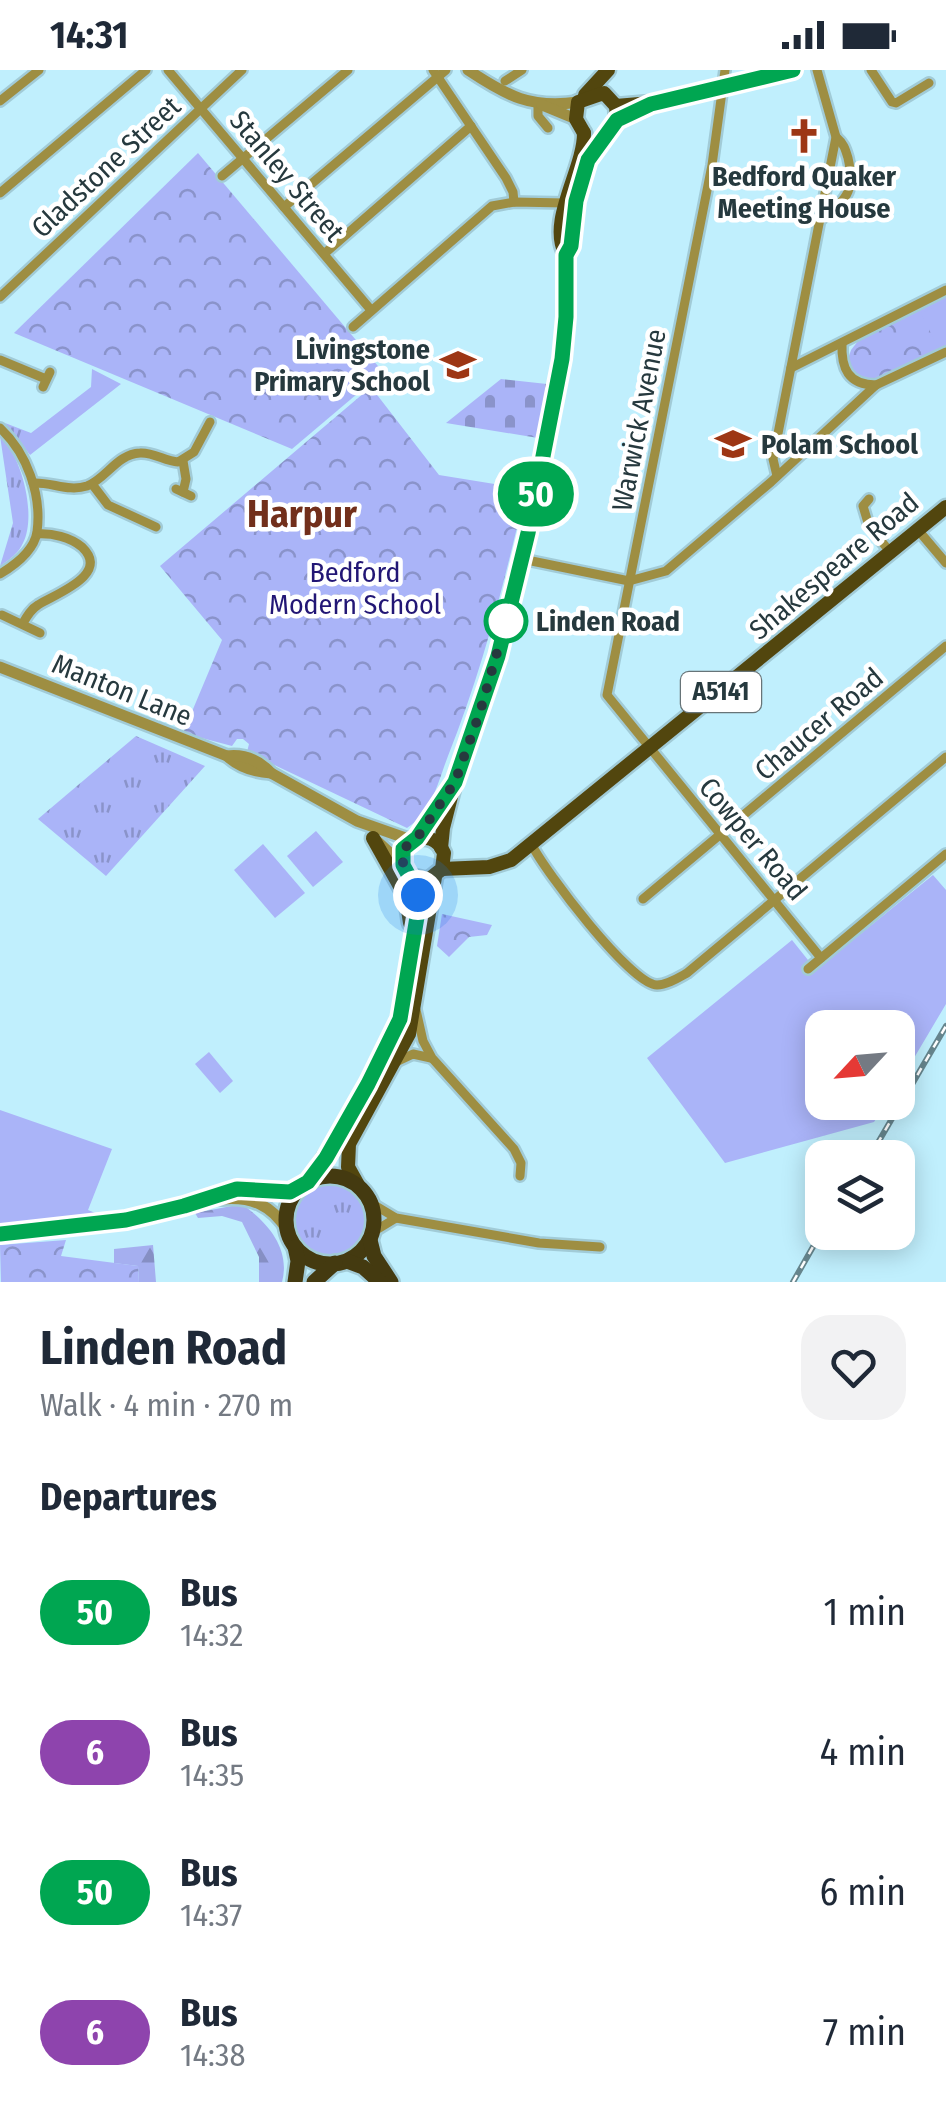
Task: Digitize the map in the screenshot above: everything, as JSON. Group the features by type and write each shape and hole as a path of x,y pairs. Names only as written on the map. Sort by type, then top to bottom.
{"highway":[{"path":"296,1282 298,1262 287,1230 289,1204 304,1185 334,1176 358,1185 372,1203 374,1256 391,1282"},
{"path":"314,1282 356,1256 372,1236"},
{"path":"295,1246 310,1258 363,1267 380,1282"}],"main road":[{"path":"584,134 595,134 615,111 651,104 725,77 793,70"},
{"path":"358,1185 348,1167 349,1144 405,1046 416,1008 444,822 498,656 522,559 562,359 566,317 566,255 562,247 565,202 584,147 584,134 576,119 580,101 613,72"},
{"path":"566,255 588,160 615,111 613,72"},
{"path":"580,101 604,94 615,111"},
{"name":"Shakespeare Road","path":"441,862 489,868 511,860 946,506"},
{"path":"304,1185 326,1158 400,1019 418,900 403,849 455,782"},
{"path":"373,838 406,897 413,938"},
{"path":"414,839 429,838 441,862"},
{"path":"407,871 423,880 441,862"},
{"path":"368,1084 381,1075 396,1051 405,1046"}],"street":[{"path":"0,101 39,70"},
{"path":"0,193 146,70"},
{"name":"Stanley Street","path":"168,70 371,310"},
{"name":"Gladstone Street","path":"0,297 242,70"},
{"path":"222,176 348,70"},
{"path":"468,70 509,96 576,119"},
{"path":"505,81 522,70"},
{"path":"777,476 772,465 836,137 818,70"},
{"path":"871,70 892,102 929,83"},
{"path":"284,207 439,72 513,192 514,202"},
{"name":"Warwick Avenue","path":"650,750 607,695 619,650 629,581 712,165 725,77"},
{"path":"540,105 580,101"},
{"path":"540,105 538,116 548,128"},
{"path":"324,254 471,126"},
{"path":"820,220 842,204 850,190 852,175 844,144 836,137"},
{"path":"353,327 492,206 565,202"},
{"path":"791,368 946,290"},
{"path":"842,343 842,368 850,378 876,386"},
{"path":"522,559 629,581 666,571 876,386 946,352"},
{"path":"0,360 46,379"},
{"path":"32,483 54,482 68,488 92,484 110,468 140,452 168,461 183,460 194,452 210,422"},
{"path":"0,428 17,444 32,483 37,534 23,557 0,574"},
{"path":"183,460 183,492"},
{"path":"92,484 108,505 148,526"},
{"path":"868,499 863,506 870,526 892,553"},
{"path":"918,530 946,564"},
{"path":"23,623 34,607 82,579 90,565 89,557 78,544 54,534 37,534"},
{"path":"2,615 40,633"},
{"name":"Chaucer Road","path":"644,899 946,646"},
{"name":"Manton Lane","path":"0,667 227,756 256,772 270,773 357,821 414,839"},
{"name":"Cowper Road","path":"650,750 821,958"},
{"path":"532,845 601,939 630,971 657,985 686,973 946,758"},
{"name":"Manton Lane","path":"357,821 407,871"},
{"path":"808,968 946,854"},
{"path":"416,1008 432,1058 514,1149 521,1163 520,1176"},
{"path":"405,1046 420,1044 426,1048"},
{"path":"396,1062 413,1054 432,1058"},
{"path":"0,1234 126,1220 237,1189 268,1192 304,1185"},
{"path":"207,1200 242,1198 260,1204 278,1214 287,1230"},
{"path":"372,1203 396,1218 539,1244 600,1247"},
{"path":"372,1236 396,1218"}],"green space":[{"path":"198,153 383,372 292,449 14,333"},
{"path":"946,296 946,348 877,381 862,379 853,371 847,362 858,341"},
{"path":"946,301 946,344 938,348 921,313"},
{"path":"92,369 121,384 30,455 5,423 31,433 91,387"},
{"path":"501,379 547,384 538,438 446,423"},
{"name":"Bedford Modern School","path":"371,387 439,475 526,489 492,624 461,723 433,796 423,814 407,828 247,752 249,744 243,739 237,739 232,746 183,733 222,640 160,566"},
{"path":"0,436 21,472 28,518 21,547 0,566 13,523"},
{"path":"136,736 205,766 106,876 38,819"},
{"path":"316,831 343,862 313,887 287,856"},
{"path":"263,844 305,893 275,918 234,870"},
{"path":"933,875 946,890 946,1004 915,1056 915,1010 805,1010 805,1120 874,1122 725,1163 647,1058 792,940 816,970"},
{"path":"442,914 492,925 487,935 469,937 449,957 437,946"},
{"path":"209,1052 233,1081 220,1093 195,1064"},
{"path":"0,1110 112,1149 88,1210 110,1219 0,1230"},
{"path":"330,1184 355,1195 366,1220 355,1245 330,1256 305,1245 294,1220 305,1195"},
{"path":"242,1204 275,1237 283,1258 282,1282 259,1282 259,1257 242,1222 222,1216 198,1218 195,1213"},
{"path":"66,1240 61,1256 138,1266 139,1282 1,1282 0,1245"},
{"path":"153,1245 156,1282 139,1282 138,1266 114,1263 114,1249"}],"railway":[{"path":"880,1140 946,1026"},
{"path":"793,1282 811,1250"}],"bus line":[{"name":"50","path":"0,1234 118,1221 237,1189 290,1192 308,1182 326,1158 400,1019 418,911 416,889 403,865 403,849 417,838 455,782 498,656 528,533 562,359 566,255 588,160 617,120 651,104 793,70"}],"place":[{"name":"Bedford Quaker Meeting House","path":"804,136"},
{"name":"Livingstone Primary School","path":"458,365"},
{"name":"Polam School","path":"733,444"},
{"name":"Linden Road","path":"506,621"}],"district":[{"name":"Harpur","path":"302,514"}],"route":[{"path":"418,895 403,865 403,849 417,838 455,782 506,621"}]}
